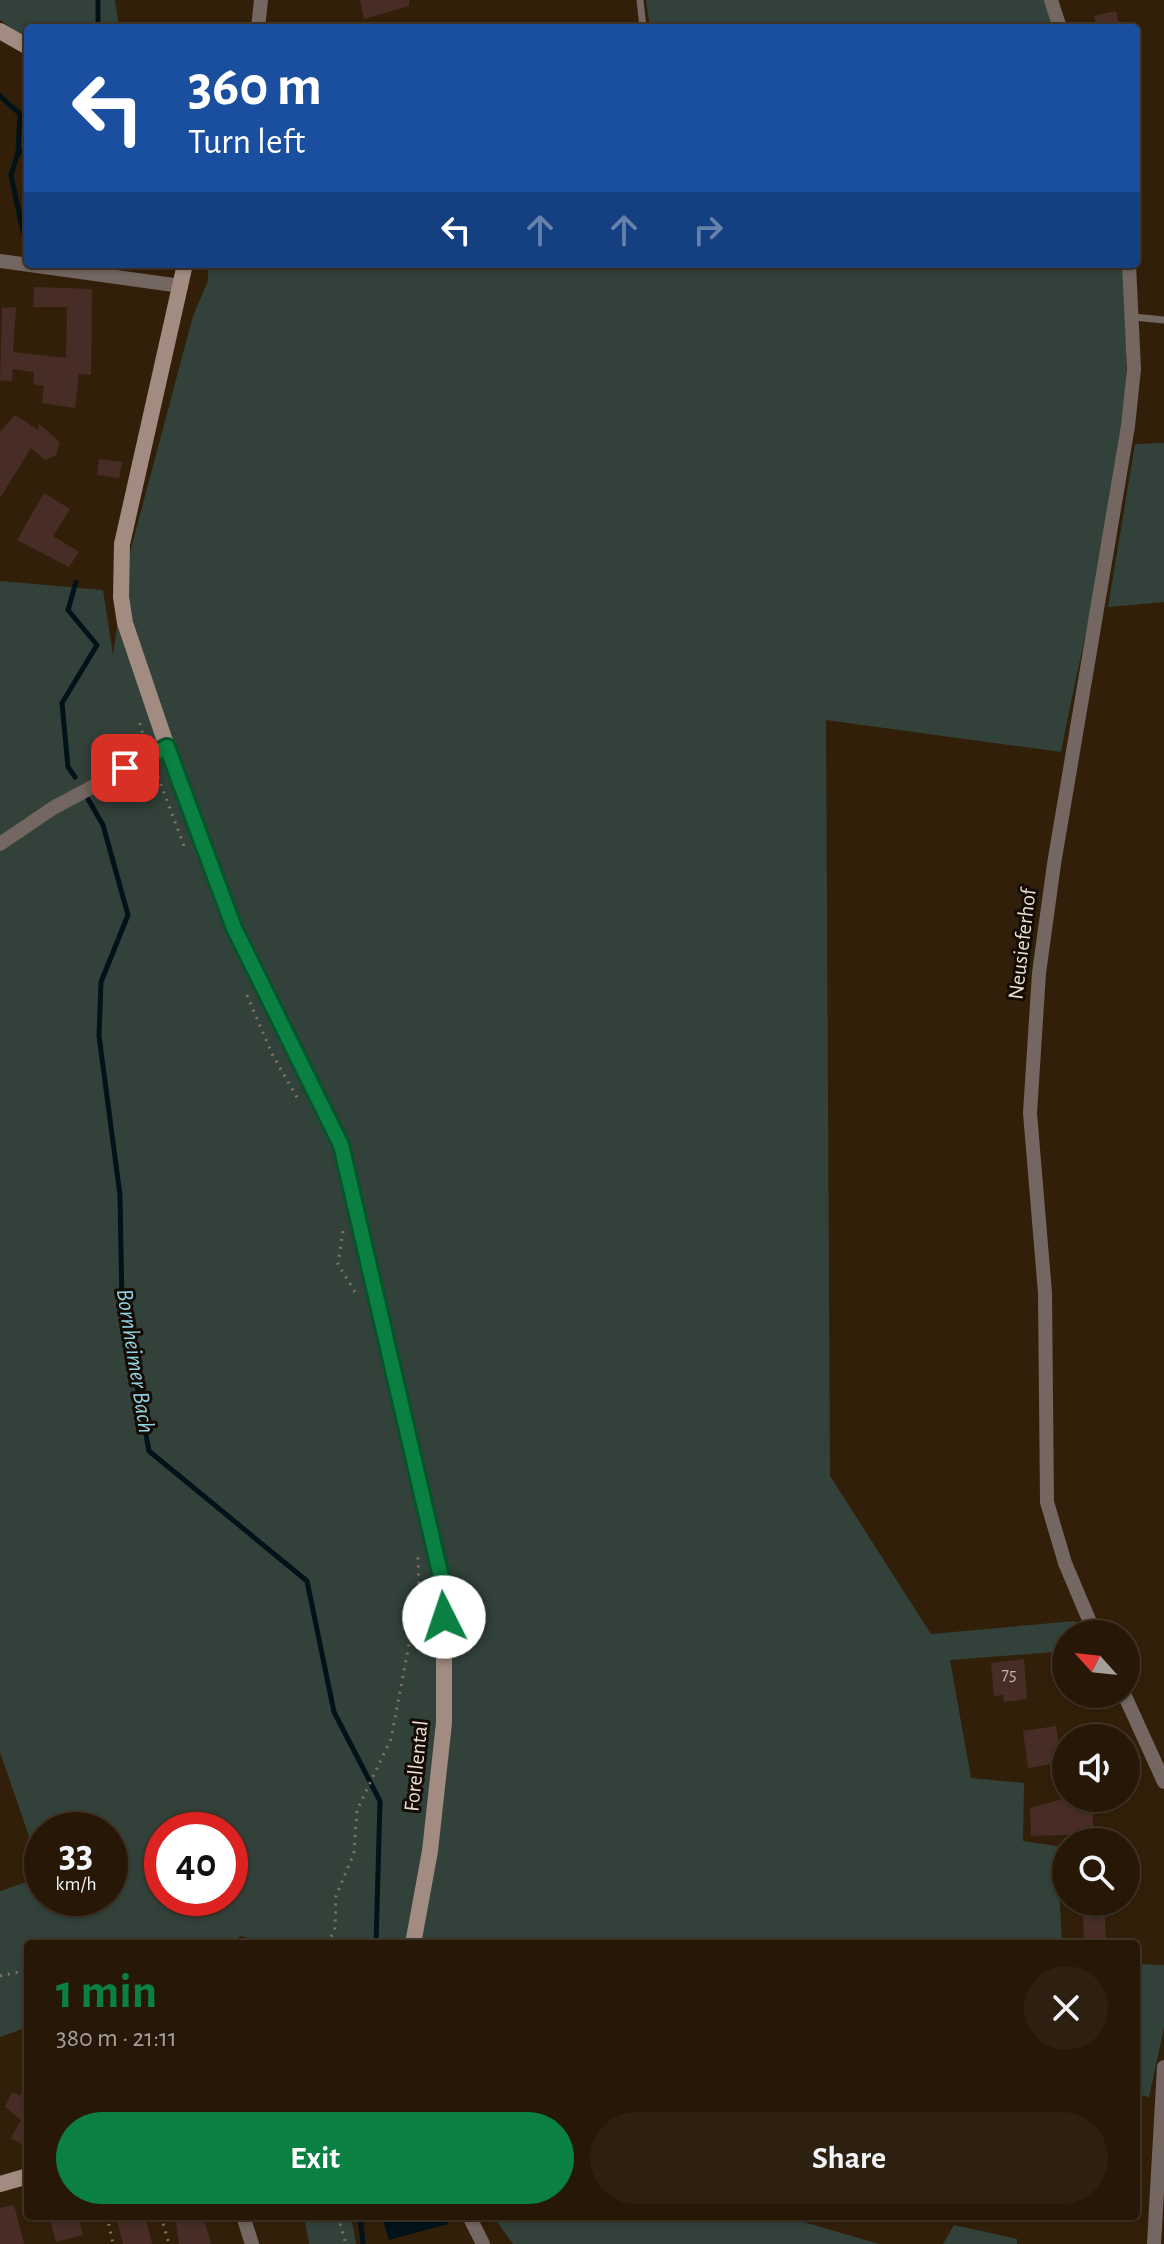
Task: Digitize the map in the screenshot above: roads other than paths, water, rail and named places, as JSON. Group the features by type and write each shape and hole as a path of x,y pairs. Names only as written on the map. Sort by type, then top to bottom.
{"street":[{"path":"258,24 261,0"},
{"path":"1051,0 1059,24"},
{"path":"0,31 24,45"},
{"path":"0,261 24,264"},
{"path":"51,268 181,286"},
{"name":"Forellental","path":"184,268 132,498 119,574 125,623 234,928 341,1145 444,1590 444,1723 430,1851 414,1940"},
{"name":"Neusieferhof","path":"1090,1620 1065,1563 1047,1502 1045,1293 1032,1162 1031,1076 1039,973 1054,864 1128,426 1134,317 1129,268"},
{"path":"0,844 53,808 167,747"},
{"path":"1130,1708 1164,1782"},
{"path":"1154,2244 1164,2067"},
{"path":"0,2184 24,2177"},
{"path":"244,2220 252,2244"},
{"path":"471,2220 483,2244"}],"lane":[{"path":"640,0 643,24"},
{"path":"1134,317 1164,320"}],"waterway":[{"name":"Bornheimer Bach","path":"98,0 98,24"},
{"path":"0,96 20,114 18,153"},
{"name":"Bornheimer Bach","path":"23,232 11,175 18,153 24,151"},
{"name":"Bornheimer Bach","path":"75,777 68,767 62,703 97,645 68,610 76,582"},
{"name":"Bornheimer Bach","path":"88,799 103,825 128,915 101,982 99,1036 120,1195 122,1304 149,1451 307,1581 334,1712 380,1801 376,1940"},
{"path":"360,2220 363,2244"}]}
